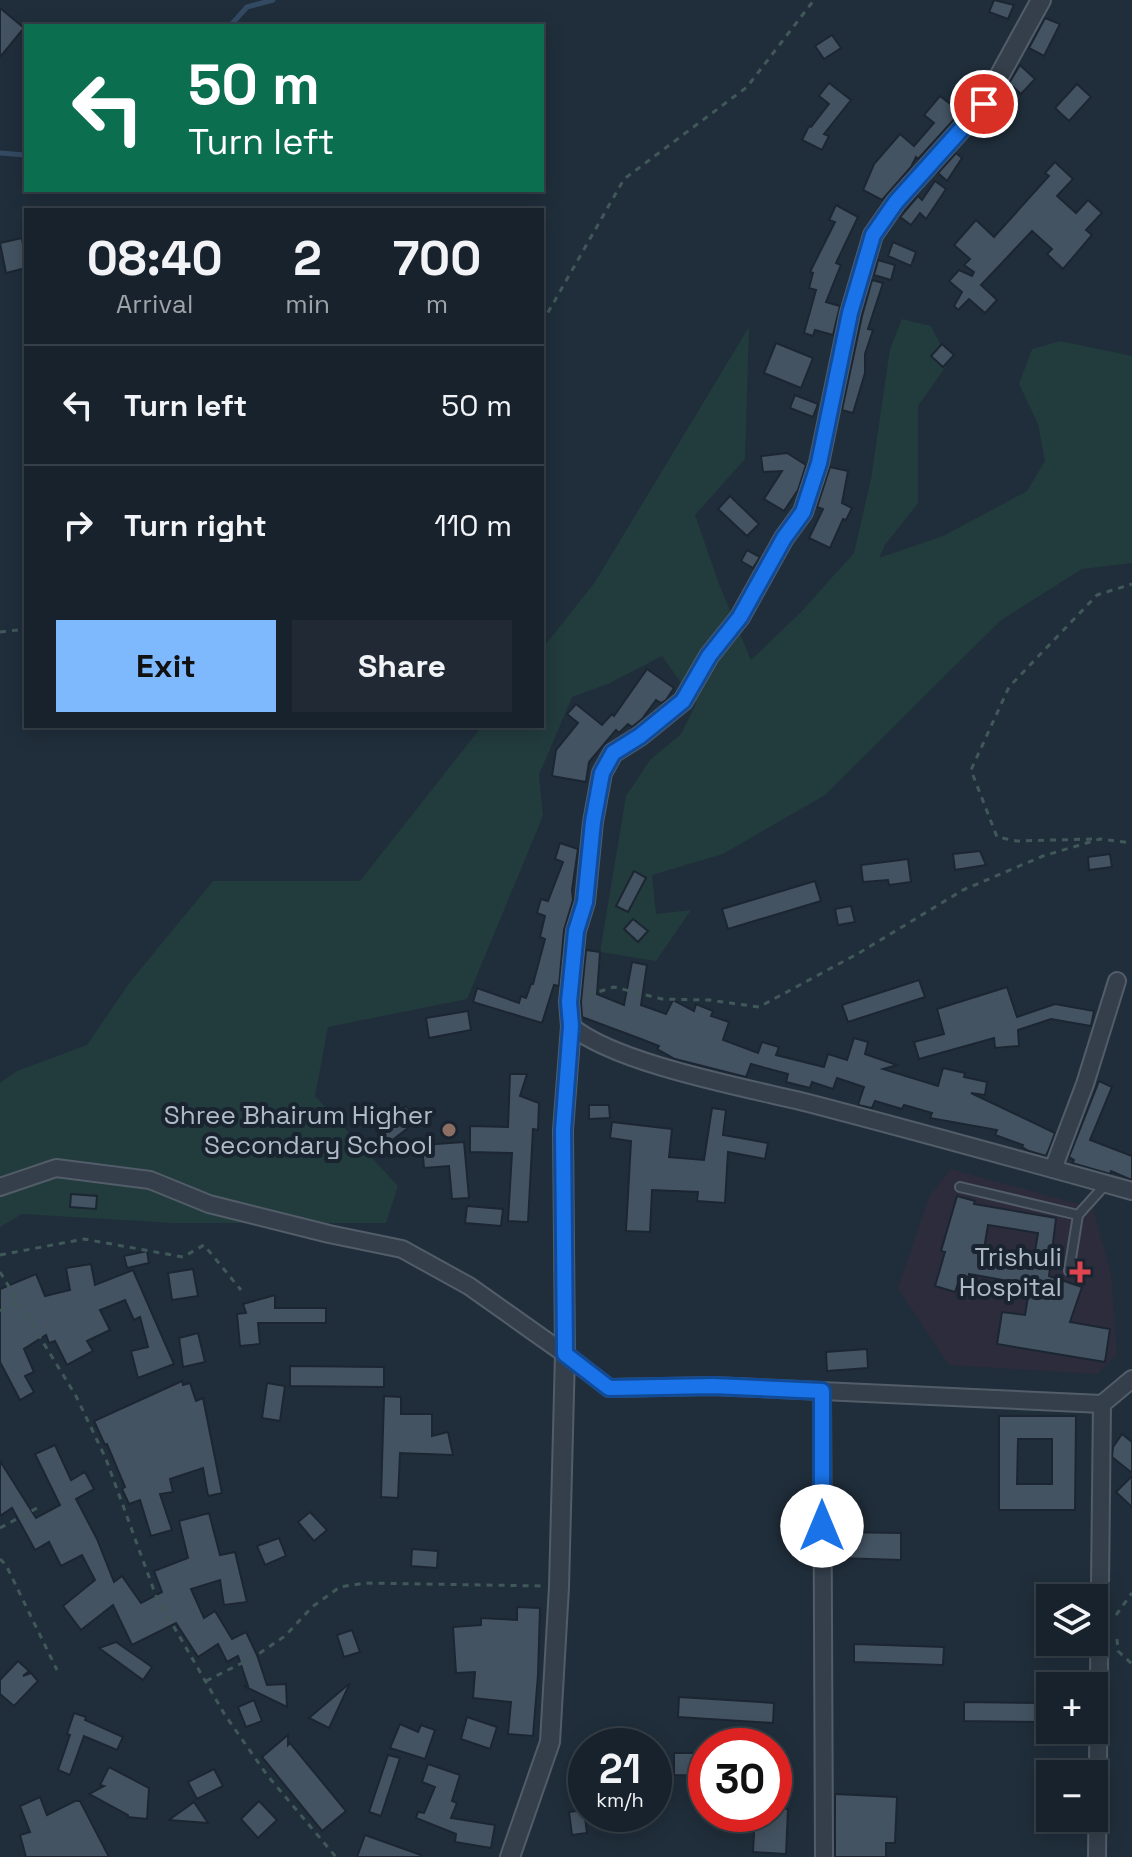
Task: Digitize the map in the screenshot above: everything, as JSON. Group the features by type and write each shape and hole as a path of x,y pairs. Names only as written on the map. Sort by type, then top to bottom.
{"street":[{"path":"510,1857 550,1742 559,1587 565,1354 563,1130 571,1026 569,1002 576,931 585,902 593,822 602,773 613,753 640,736 683,701 709,656 740,617 784,538 803,512 819,463 850,313 873,235 896,202 984,104 1041,0"},
{"path":"1053,1169 1085,1084 1117,981"},
{"path":"571,1026 584,1037 649,1062 1132,1191"},
{"path":"0,1187 56,1168 150,1180 209,1204 402,1249 469,1286 609,1388 713,1386 1102,1404 1132,1379"},
{"path":"822,1391 824,1857"},
{"path":"1097,1857 1102,1404"}],"lane":[{"path":"1069,1271 1078,1215 1105,1184"},
{"path":"960,1187 1078,1215"}],"path":[{"path":"544,319 624,179 747,87 814,0"},
{"path":"1132,584 1097,595 1009,687 971,770 997,837 1017,841 1100,839 1132,843"},
{"path":"0,632 24,629"},
{"path":"569,1002 614,987 662,999 709,1000 759,1007 859,953 963,890 1043,856 1100,839"},
{"path":"0,1255 84,1239 183,1257 204,1245 241,1290"},
{"path":"0,1272 76,1396 106,1459 156,1596 205,1682 267,1775 336,1857"},
{"path":"0,1311 17,1302"},
{"path":"0,1528 37,1508"},
{"path":"0,1559 6,1565 57,1670"},
{"path":"205,1682 254,1657 285,1636 312,1607 340,1587 365,1583 559,1587"},
{"path":"1132,1593 1116,1615 1118,1651 1132,1664"}],"shaded area":[{"name":"Trishuli Hospital","path":"951,1169 1093,1208 1111,1274 1117,1354 1097,1374 949,1365 898,1288 930,1195","holes":["957,1196 975,1201 964,1237 947,1232","975,1205 1056,1217 1051,1254 1035,1252 1038,1233 988,1225","943,1240 968,1247 973,1260 969,1277 961,1275 955,1292 935,1286 945,1252 940,1250","1035,1254 1052,1257 1043,1316 1025,1313","980,1260 1029,1268 1027,1284 979,1276","1082,1287 1073,1314 1053,1307","1003,1312 1110,1329 1105,1361 997,1344"]}],"green space":[{"path":"902,319 931,326 949,362 918,406 918,503 885,545 879,558 943,536 1027,491 1045,461 1038,424 1019,384 1032,349 1060,341 1132,356 1132,563 1082,569 1000,621 825,795 723,854 652,875 656,914 691,910 656,961 600,952 626,796 650,760 681,734 696,704 662,656 608,684 572,697 539,775 543,816 467,999 328,1027 315,1096 398,1186 386,1223 172,1223 22,1214 0,1227 0,1083 17,1071 87,1045 130,982 213,881 360,881 480,728 544,728 544,646 595,582 749,327 745,459 695,515 719,584 751,660 801,612 854,553 871,479 890,349"}],"building":[{"path":"994,0 1014,5 1008,19 989,12"},
{"path":"0,8 24,28 0,57"},
{"path":"1045,18 1060,24 1044,56 1029,48"},
{"path":"832,35 841,48 824,59 815,46"},
{"path":"1020,65 1035,79 1021,94 1009,83"},
{"path":"829,83 851,100 824,134 829,136 822,150 802,140 809,126 829,104 819,96"},
{"path":"1077,84 1091,97 1069,121 1055,108"},
{"path":"940,96 958,110 958,115 918,159 916,157 882,200 863,190 874,164 900,134 914,146 934,123 924,115"},
{"path":"956,153 962,158 947,181 938,173"},
{"path":"1055,162 1073,179 1057,196 1076,213 1088,200 1102,213 1086,230 1092,235 1063,269 1047,254 1052,249 1032,231 981,285 997,300 985,313 969,299 958,310 954,306 962,292 949,281 959,270 972,276 974,272 964,265 970,259 954,245 976,220 994,237 1049,176 1045,173"},
{"path":"935,181 946,189 926,219 920,213 911,225 900,217 918,196 922,200"},
{"path":"836,205 858,217 836,263 841,265 826,302 840,306 833,335 815,330 813,336 804,333 816,290 809,288 813,273 810,272 835,222 829,220"},
{"path":"22,238 24,268 6,273 0,243"},
{"path":"893,242 916,252 911,266 888,256"},
{"path":"878,260 895,265 891,280 874,275"},
{"path":"872,280 883,283 868,329 873,330 853,413 842,410"},
{"path":"776,343 813,358 801,388 764,373"},
{"path":"942,344 954,355 943,367 931,356"},
{"path":"795,395 818,404 813,417 790,408"},
{"path":"787,453 806,465 798,490 784,511 764,499 782,471 763,472 761,456"},
{"path":"830,467 848,471 842,503 852,508 846,520 843,519 830,548 809,538 823,509 817,507"},
{"path":"730,496 759,524 747,536 718,509"},
{"path":"747,550 760,557 753,568 741,561"},
{"path":"647,669 674,688 666,700 661,703 656,700 632,727 628,724 619,733 616,730 589,762 586,782 552,776 556,750 578,723 567,714 576,704 602,725 612,714 614,716"},
{"path":"560,843 578,849 573,900 564,930 559,986 554,985 542,1023 473,1002 477,988 519,1003 521,996 526,998 545,939 540,937 545,916 537,913 541,899 548,901 563,862 555,859"},
{"path":"980,851 986,865 955,870 953,854"},
{"path":"1110,854 1112,867 1089,870 1088,857"},
{"path":"908,859 911,882 889,885 888,880 863,882 861,865"},
{"path":"634,871 646,878 628,912 616,906"},
{"path":"815,881 821,901 728,929 722,909"},
{"path":"851,906 855,922 838,925 835,909"},
{"path":"633,919 648,931 638,942 624,929"},
{"path":"586,950 600,952 597,994 624,1005 632,962 647,965 641,1005 666,1014 673,1000 694,1011 696,1004 713,1011 711,1016 729,1022 723,1040 758,1053 762,1042 779,1047 776,1055 824,1067 828,1054 847,1060 854,1038 868,1042 865,1054 897,1065 883,1069 938,1086 943,1068 987,1082 985,1095 971,1093 1055,1133 1046,1156 995,1135 997,1130 930,1118 932,1113 904,1105 902,1109 875,1101 872,1108 858,1105 864,1087 837,1078 833,1089 812,1082 810,1088 786,1082 788,1074 751,1064 746,1077 675,1059 657,1049 659,1046 582,1017"},
{"path":"919,980 925,997 848,1022 842,1005"},
{"path":"1007,987 1017,1017 1055,1004 1094,1011 1091,1026 1051,1019 1018,1030 1019,1046 995,1048 994,1038 919,1059 914,1042 944,1034 937,1009"},
{"path":"468,1011 471,1030 429,1038 426,1018"},
{"path":"510,1074 527,1074 520,1096 539,1103 538,1130 533,1129 528,1222 508,1221 512,1153 470,1152 470,1126 508,1127"},
{"path":"1099,1081 1112,1087 1090,1140 1132,1156 1132,1180 1111,1171 1110,1174 1072,1163 1074,1160 1069,1157"},
{"path":"589,1105 609,1105 610,1118 589,1119"},
{"path":"406,1106 417,1121 386,1145 379,1135 399,1119 396,1114"},
{"path":"712,1108 726,1110 723,1135 768,1143 765,1159 728,1152 725,1203 697,1201 698,1192 652,1190 650,1232 626,1231 631,1141 610,1138 612,1122 672,1129 669,1157 704,1160"},
{"path":"464,1142 469,1198 452,1199 449,1166 424,1168 422,1145"},
{"path":"71,1194 97,1196 96,1209 70,1207"},
{"path":"957,1196 975,1201 974,1204 1056,1218 1049,1276 1082,1287 1070,1322 1110,1329 1105,1362 997,1344 1002,1312 1025,1315 1030,1285 969,1274 969,1277 961,1275 955,1292 935,1286 945,1252 941,1251","holes":["988,1225 1038,1233 1032,1269 982,1261"]},
{"path":"467,1206 503,1209 501,1226 465,1223"},
{"path":"147,1251 149,1263 127,1268 124,1256"},
{"path":"91,1264 95,1285 133,1270 174,1364 138,1378 131,1351 148,1347 140,1317 134,1320 125,1300 100,1310 110,1330 87,1341 93,1351 67,1365 55,1341 49,1343 46,1335 24,1349 34,1372 25,1376 34,1392 20,1400 0,1362 0,1289 36,1274 45,1296 70,1290 66,1268"},
{"path":"193,1269 198,1296 172,1300 168,1273"},
{"path":"275,1295 275,1308 326,1308 326,1323 258,1323 260,1344 240,1346 237,1314 246,1313 243,1304"},
{"path":"198,1333 205,1362 183,1367 179,1338"},
{"path":"867,1349 868,1368 827,1371 826,1352"},
{"path":"290,1366 384,1367 384,1387 290,1386"},
{"path":"182,1381 183,1385 190,1383 196,1401 203,1398 222,1493 208,1496 203,1468 170,1479 173,1492 160,1494 172,1530 151,1536 140,1500 129,1504 107,1444 94,1421"},
{"path":"267,1383 285,1386 280,1421 262,1418"},
{"path":"384,1396 401,1397 401,1414 432,1414 432,1436 448,1432 453,1455 400,1453 398,1498 381,1497"},
{"path":"999,1416 1076,1416 1075,1510 999,1510","holes":["1018,1439 1052,1439 1052,1484 1017,1484"]},
{"path":"1122,1434 1132,1442 1132,1473 1112,1457 1113,1447"},
{"path":"55,1445 71,1480 85,1472 94,1489 76,1499 97,1539 114,1582 122,1576 141,1603 162,1592 154,1571 188,1558 179,1521 209,1513 220,1555 235,1552 247,1602 224,1605 220,1580 191,1589 204,1618 215,1611 232,1639 246,1632 267,1685 286,1684 287,1707 244,1686 248,1686 238,1656 227,1662 218,1644 198,1657 176,1623 132,1645 113,1605 81,1630 63,1606 95,1580 82,1555 61,1566 49,1542 35,1550 12,1508 0,1516 0,1461 36,1518 60,1505 35,1454"},
{"path":"1132,1476 1132,1507 1116,1492"},
{"path":"310,1512 327,1530 314,1541 298,1522"},
{"path":"838,1532 901,1533 901,1560 838,1558"},
{"path":"279,1538 286,1556 265,1565 257,1546"},
{"path":"412,1549 438,1551 437,1568 411,1566"},
{"path":"517,1607 540,1608 533,1736 508,1734 511,1702 473,1698 475,1672 456,1673 453,1627 481,1625 481,1618 517,1620"},
{"path":"352,1630 360,1652 344,1657 337,1635"},
{"path":"116,1642 152,1667 143,1680 99,1648"},
{"path":"854,1644 944,1647 943,1665 854,1662"},
{"path":"18,1661 29,1671 23,1676 31,1673 38,1681 14,1706 0,1694 0,1680"},
{"path":"350,1683 329,1728 309,1718"},
{"path":"679,1697 774,1703 773,1723 678,1717"},
{"path":"254,1700 262,1721 246,1727 238,1707"},
{"path":"964,1702 1036,1703 1036,1722 964,1721"},
{"path":"74,1713 123,1737 117,1750 84,1736 70,1775 58,1770"},
{"path":"467,1717 497,1727 490,1749 461,1739"},
{"path":"400,1724 418,1732 421,1725 435,1730 425,1759 390,1748"},
{"path":"288,1735 288,1745 290,1743 346,1811 322,1831 262,1757"},
{"path":"674,1753 688,1753 688,1775 674,1775"},
{"path":"388,1755 400,1758 381,1816 369,1812"},
{"path":"428,1764 460,1775 452,1801 457,1803 451,1818 495,1825 491,1848 455,1842 456,1834 416,1818 418,1812 424,1813 435,1787 422,1782"},
{"path":"109,1767 149,1788 147,1819 128,1817 89,1794 104,1786 100,1785"},
{"path":"214,1769 223,1786 197,1799 188,1782"},
{"path":"835,1794 897,1797 895,1843 886,1843 886,1857 835,1857"},
{"path":"40,1797 47,1815 80,1801 109,1857 26,1857 20,1835 30,1832 20,1806"},
{"path":"259,1801 277,1820 258,1838 241,1819"},
{"path":"194,1802 208,1823 169,1820"},
{"path":"754,1832 787,1832 786,1854 753,1852"},
{"path":"365,1835 421,1855 357,1857"}],"waterway":[{"path":"232,24 247,7 273,0"},
{"path":"0,153 24,155"}],"place":[{"name":"Shree Bhairum Higher Secondary School","path":"449,1130"},
{"name":"Trishuli Hospital","path":"1080,1272"}],"route":[{"path":"822,1526 822,1391 713,1386 609,1388 565,1354 563,1130 576,931 585,902 593,822 602,773 613,753 640,736 683,701 709,656 740,617 784,538 803,512 819,463 850,313 873,235 896,202 937,160 984,104"}]}
